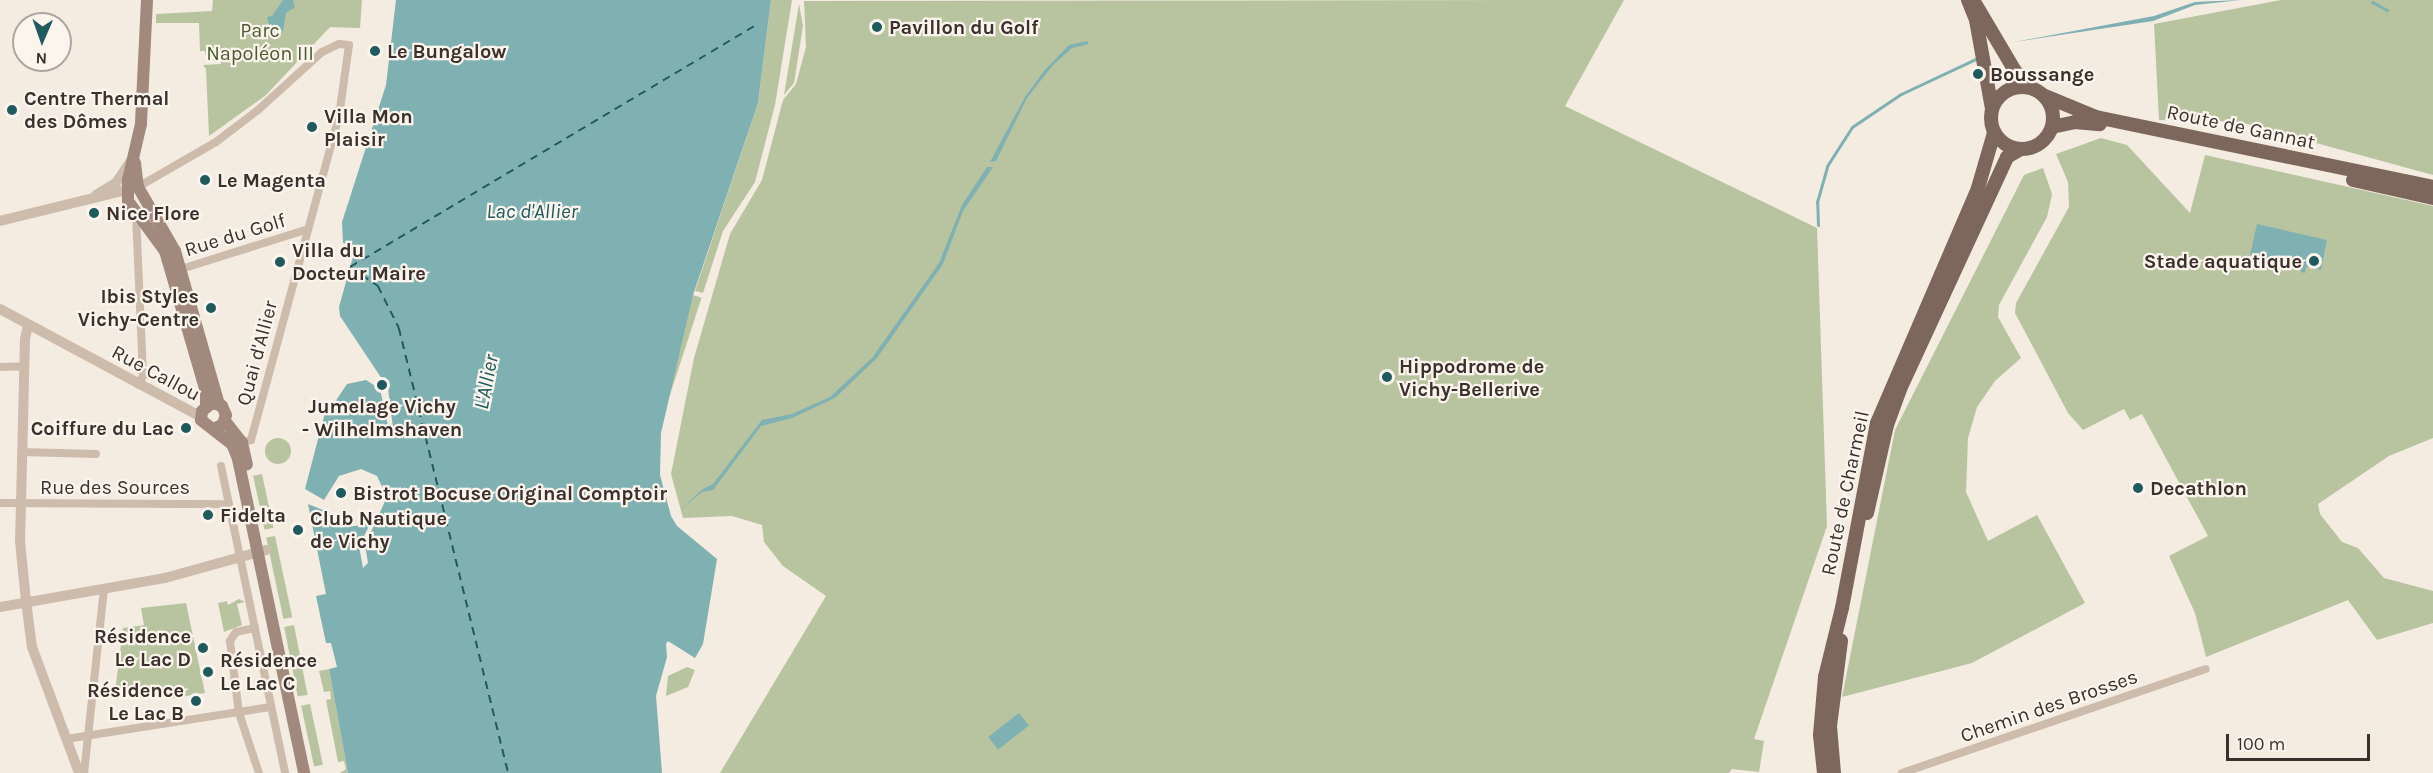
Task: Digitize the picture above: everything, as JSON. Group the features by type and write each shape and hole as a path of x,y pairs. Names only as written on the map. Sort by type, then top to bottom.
{"main road":[{"path":"140,0 144,20"},
{"path":"147,0 144,20 143,92 130,188 136,215 157,236 176,270"},
{"path":"1970,0 2015,71 2031,88 2045,96 2052,110 2052,127 2043,140 2021,149 2005,144 1994,133 1992,109 1976,20 1970,0"},
{"path":"1992,109 2007,90 2031,88"},
{"name":"Route de Gannat","path":"2045,96 2096,117 2433,187"},
{"name":"Route de Gannat","path":"2052,127 2094,123 2433,198"},
{"name":"Route de Charmeil","path":"1824,773 1820,735 1825,677 1842,608 1877,423 1978,188 1994,133"},
{"name":"Route de Charmeil","path":"1834,773 1830,726 1834,678 1887,425 1948,281 2007,157 2021,149"},
{"path":"130,188 164,230 206,392 208,409 205,426 220,425 242,443 304,773"},
{"path":"208,409 225,412 220,425"},
{"path":"262,551 312,773"}],"street":[{"name":"Quai d'Allier","path":"158,176 216,142 258,110 322,52 339,44 349,45 339,116 308,230 242,443"},
{"path":"82,202 112,186 135,162 145,175 158,176"},
{"path":"0,221 82,202 130,188 158,176"},
{"path":"112,186 130,188"},
{"path":"136,215 143,376 138,385"},
{"name":"Rue du Golf","path":"176,270 308,230"},
{"name":"Rue Callou","path":"0,309 138,385 208,409"},
{"path":"28,325 21,504 26,601 32,647 79,773"},
{"path":"0,368 25,366"},
{"path":"22,452 96,454"},
{"path":"221,466 285,773"},
{"name":"Rue des Sources","path":"0,503 229,504"},
{"path":"0,607 165,578 262,551"},
{"path":"84,773 104,588"},
{"path":"255,628 236,632 230,641 239,713 259,773"},
{"name":"Chemin des Brosses","path":"1902,773 2206,669"},
{"path":"66,739 271,707"}],"green space":[{"name":"Parc Napoléon III","path":"213,0 362,0 360,28 330,27 266,95 209,136 206,69 203,65 221,64 221,56 206,56 205,51 200,51 199,23 156,23 156,14 212,11"},
{"path":"771,0 792,0 775,105 755,182 723,231 703,293 695,291 758,103"},
{"name":"Hippodrome de Vichy-Bellerive","path":"1624,0 1565,106 1817,228 1827,526 1754,739 1764,741 1759,772 1732,769 1729,773 720,773 826,596 783,566 764,542 762,525 732,516 683,518 671,474 694,358 730,234 762,180 783,100 796,84 806,47 804,1"},
{"path":"2281,0 2433,0 2433,175 2240,122 2159,120 2154,24"},
{"path":"799,4 803,26 794,83 784,95"},
{"path":"2101,138 2127,145 2190,213 2205,155 2433,206 2433,438 2389,456 2318,504 2320,514 2342,542 2358,548 2384,578 2433,591 2433,623 2377,640 2348,600 2206,657 2195,613 2169,556 2208,536 2142,414 2130,420 2124,409 2083,430 2068,413 2015,313 2016,303 2069,207 2068,182 2056,154"},
{"path":"2043,168 2052,194 2047,217 1999,305 1998,317 2021,358 1995,381 1977,407 1968,438 1966,492 1988,541 2037,515 2085,603 1972,663 1842,697 1895,430 2024,175"},
{"path":"693,295 702,298 657,434 649,431"},
{"path":"278,438 287,442 291,451 287,460 278,464 269,460 265,451 269,442"},
{"path":"262,474 273,528 265,530 253,476"},
{"path":"275,536 292,617 283,619 266,538"},
{"path":"239,599 245,602 237,604 242,625 224,632 218,603 227,601 228,605"},
{"path":"186,603 205,693 167,699 165,690 115,692 123,628 144,625 141,608"},
{"path":"294,625 308,695 298,697 284,627"},
{"path":"687,667 695,670 688,687 666,696 668,676"},
{"path":"329,669 348,773 340,773 346,769 344,761 338,762 326,700 331,699 330,691 324,692 319,671"},
{"path":"310,704 323,765 314,767 301,706"}],"water":[{"path":"283,0 293,0 295,7 286,13 283,31 272,35 267,17 272,16"},
{"name":"Lac d'Allier","path":"396,0 771,0 758,103 693,295 661,433 660,475 671,516 677,526 717,559 703,644 695,658 668,641 666,644 667,657 656,696 662,773 348,773 329,669 337,667 331,643 326,643 316,596 326,594 308,504 333,514 347,527 370,524 359,546 363,568 368,563 365,545 387,497 377,476 361,469 339,476 324,500 305,489 328,401 335,402 347,384 366,380 380,389 390,435 394,436 388,388 340,316 339,307 356,246 343,243 342,222 386,85"},
{"path":"2241,0 2195,5 2153,21 2014,42 2154,16 2195,2"},
{"path":"1087,41 1089,44 1072,48 1053,65 1027,98 996,161 990,162 1025,97 1044,71 1069,45"},
{"path":"987,167 993,167 963,211 943,264 877,358 835,398 792,418 761,426 713,490 702,492 679,511 703,489 713,484 762,420 792,414 830,397 872,358 939,263 962,205"},
{"path":"2257,224 2327,240 2321,270 2306,267 2305,273 2301,272 2302,266 2250,255"},
{"path":"1019,713 1029,726 998,750 988,737"}],"waterway":[{"path":"2372,2 2387,10"},
{"path":"1818,225 1817,202 1827,166 1852,127 1901,94 1978,58"}],"ferry route":[{"path":"350,267 758,24"},
{"path":"350,267 378,286 399,328 508,773"}],"place":[{"name":"Pavillon du Golf","path":"877,27"},
{"name":"Le Bungalow","path":"375,51"},
{"name":"Boussange","path":"1978,74"},
{"name":"Centre Thermal des Dômes","path":"12,110"},
{"name":"Villa Mon Plaisir","path":"312,127"},
{"name":"Le Magenta","path":"205,180"},
{"name":"Nice Flore","path":"94,213"},
{"name":"Stade aquatique","path":"2314,261"},
{"name":"Villa du Docteur Maire","path":"280,262"},
{"name":"Ibis Styles Vichy-Centre","path":"211,308"},
{"name":"Hippodrome de Vichy-Bellerive","path":"1387,377"},
{"name":"Jumelage Vichy - Wilhelmshaven","path":"382,385"},
{"name":"Coiffure du Lac","path":"186,428"},
{"name":"Decathlon","path":"2138,488"},
{"name":"Bistrot Bocuse Original Comptoir","path":"341,493"},
{"name":"Fidelta","path":"208,515"},
{"name":"Club Nautique de Vichy","path":"298,530"},
{"name":"Résidence Le Lac D","path":"203,648"},
{"name":"Résidence Le Lac C","path":"208,672"},
{"name":"Résidence Le Lac B","path":"196,701"}],"water label":[{"name":"L'Allier","path":"486,382"}]}
